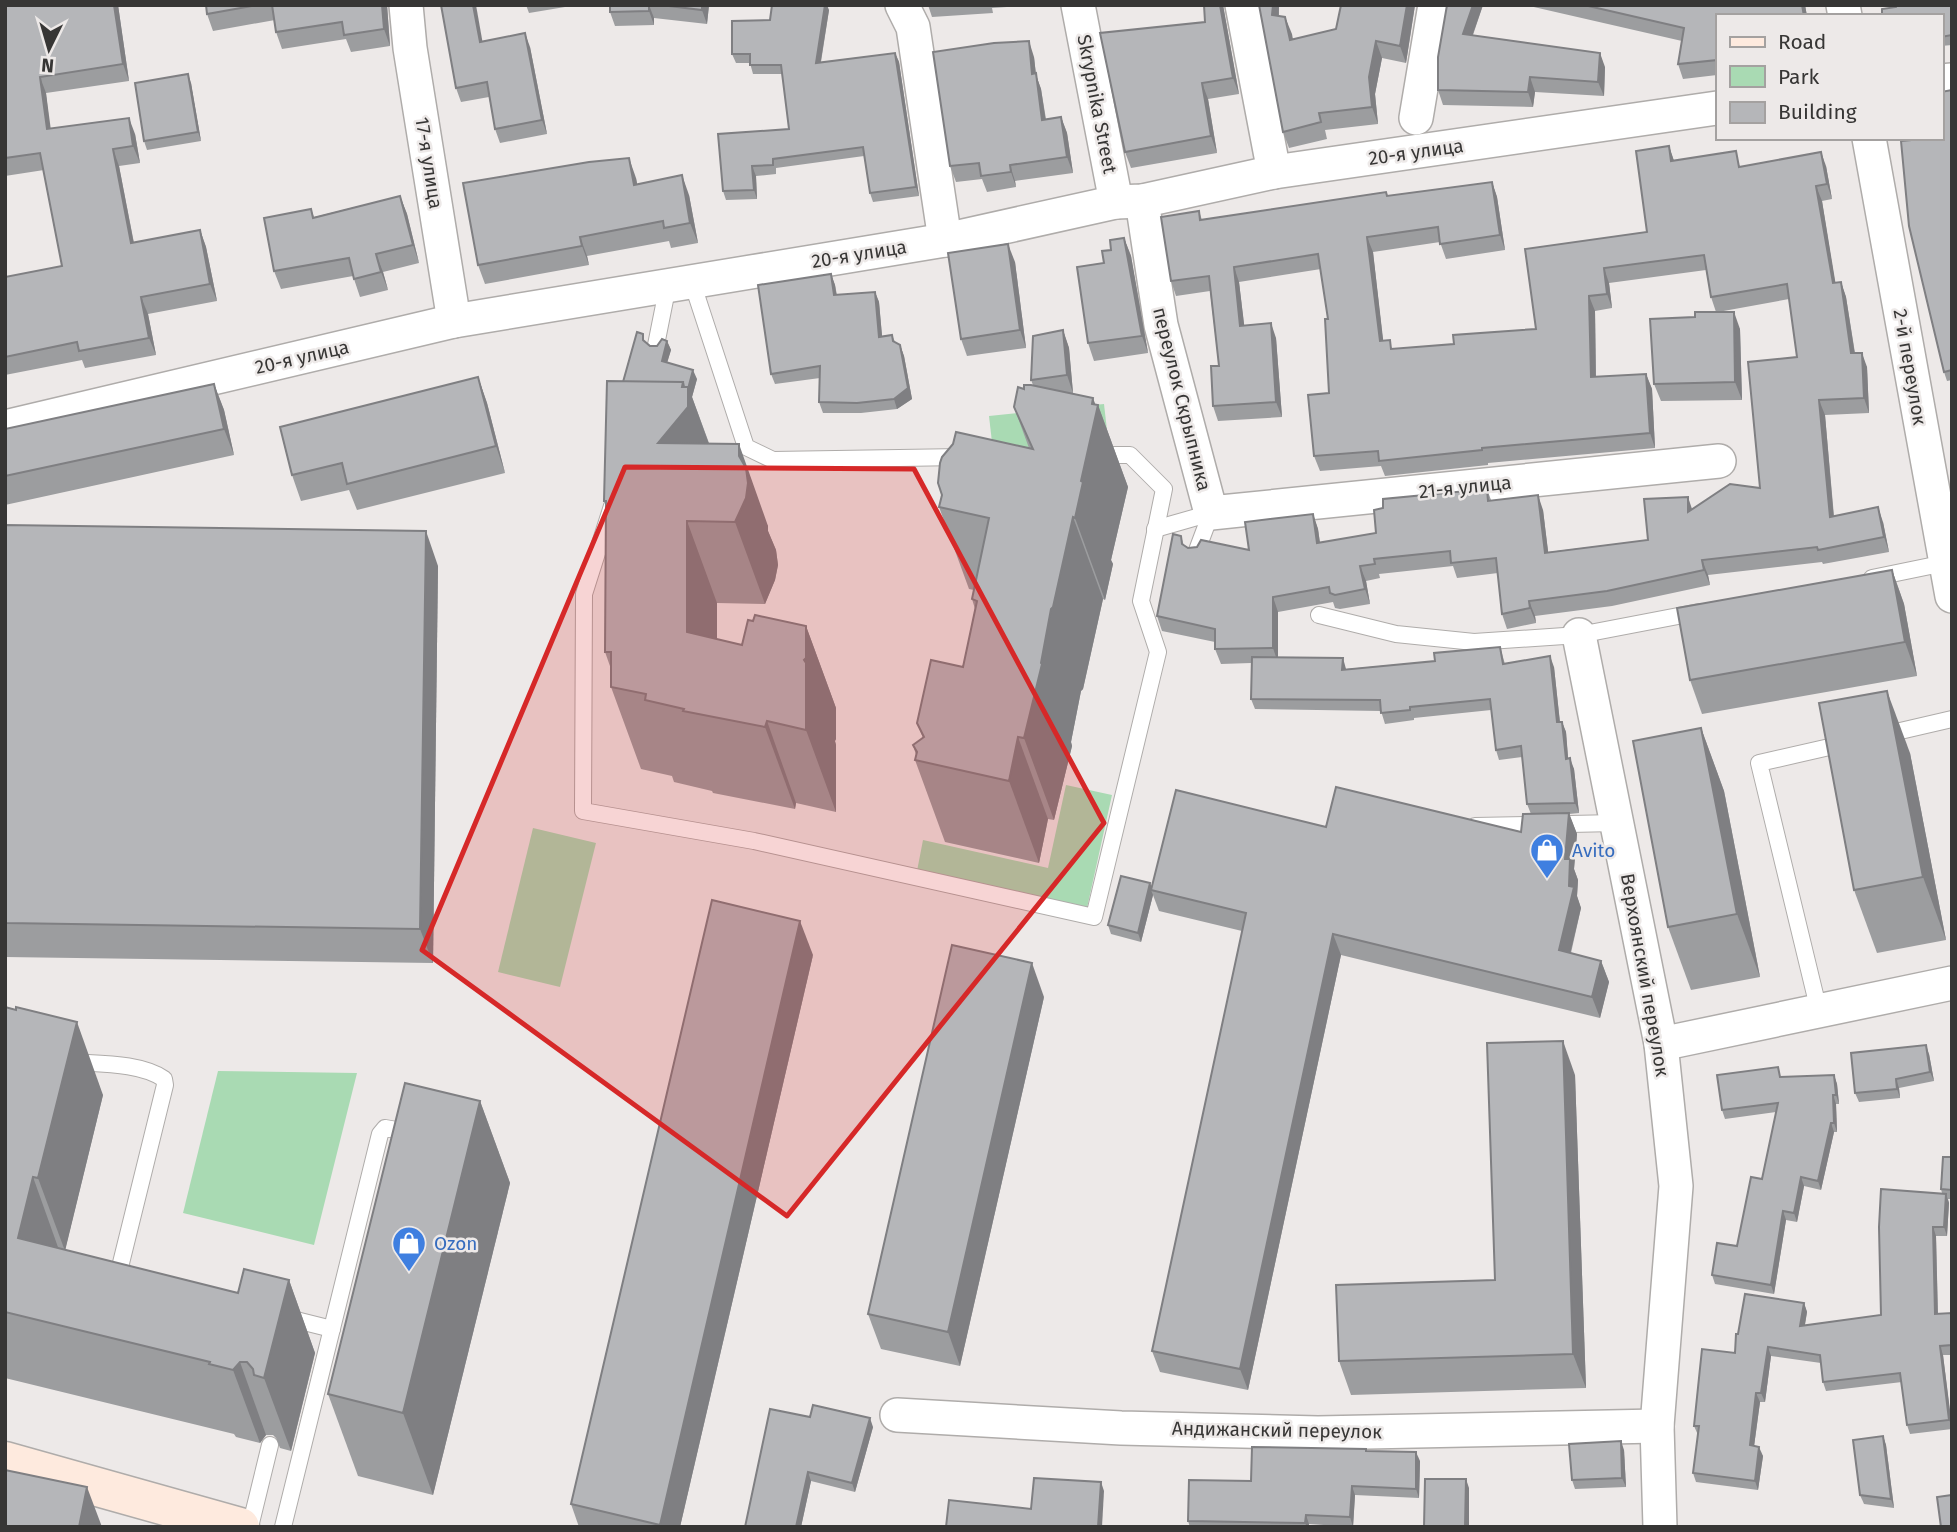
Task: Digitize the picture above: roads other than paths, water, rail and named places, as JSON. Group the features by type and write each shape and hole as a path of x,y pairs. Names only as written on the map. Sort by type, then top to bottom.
{"main road":[{"path":"5,1461 240,1527"}],"street":[{"name":"17-я улица","path":"406,5 410,48 454,321"},
{"path":"902,5 913,27 945,240"},
{"name":"Skrypnika Street","path":"1078,5 1129,202"},
{"path":"1242,5 1274,172"},
{"path":"1416,118 1435,5"},
{"name":"20-я улица","path":"5,427 454,321 945,240 1274,172 1716,108"},
{"name":"2-й переулок","path":"1870,140 1952,596"},
{"name":"переулок Скрыпника","path":"1129,202 1212,513"},
{"name":"21-я улица","path":"1212,513 1719,461"},
{"name":"Верхоянский переулок","path":"1579,635 1661,1044 1675,1186 1657,1426 1660,1527"},
{"path":"1661,1044 1952,983"},
{"name":"Андижанский переулок","path":"897,1415 1121,1428 1318,1433 1657,1426"}],"lane":[{"path":"656,345 680,284"},
{"path":"680,284 741,447 772,460 979,457"},
{"path":"617,491 584,594 583,811 754,841 1094,917 1158,652 1141,601 1164,489 1130,455 1075,456"},
{"path":"1155,529 1212,513"},
{"path":"1196,553 1212,513"},
{"path":"1850,582 1945,563"},
{"path":"1320,615 1395,634 1474,642 1579,635 1714,609"},
{"path":"1819,1011 1759,763 1952,719"},
{"path":"1463,823 1475,826 1616,823"},
{"path":"56,1060 119,1065 164,1079 165,1085 121,1263 122,1274 144,1283"},
{"path":"284,1527 380,1134 385,1128 394,1128 432,1137"},
{"path":"265,1312 332,1329"},
{"path":"250,1527 270,1446"}],"place":[{"name":"Avito","path":"1547,880"},
{"name":"Ozon","path":"409,1273"}]}
